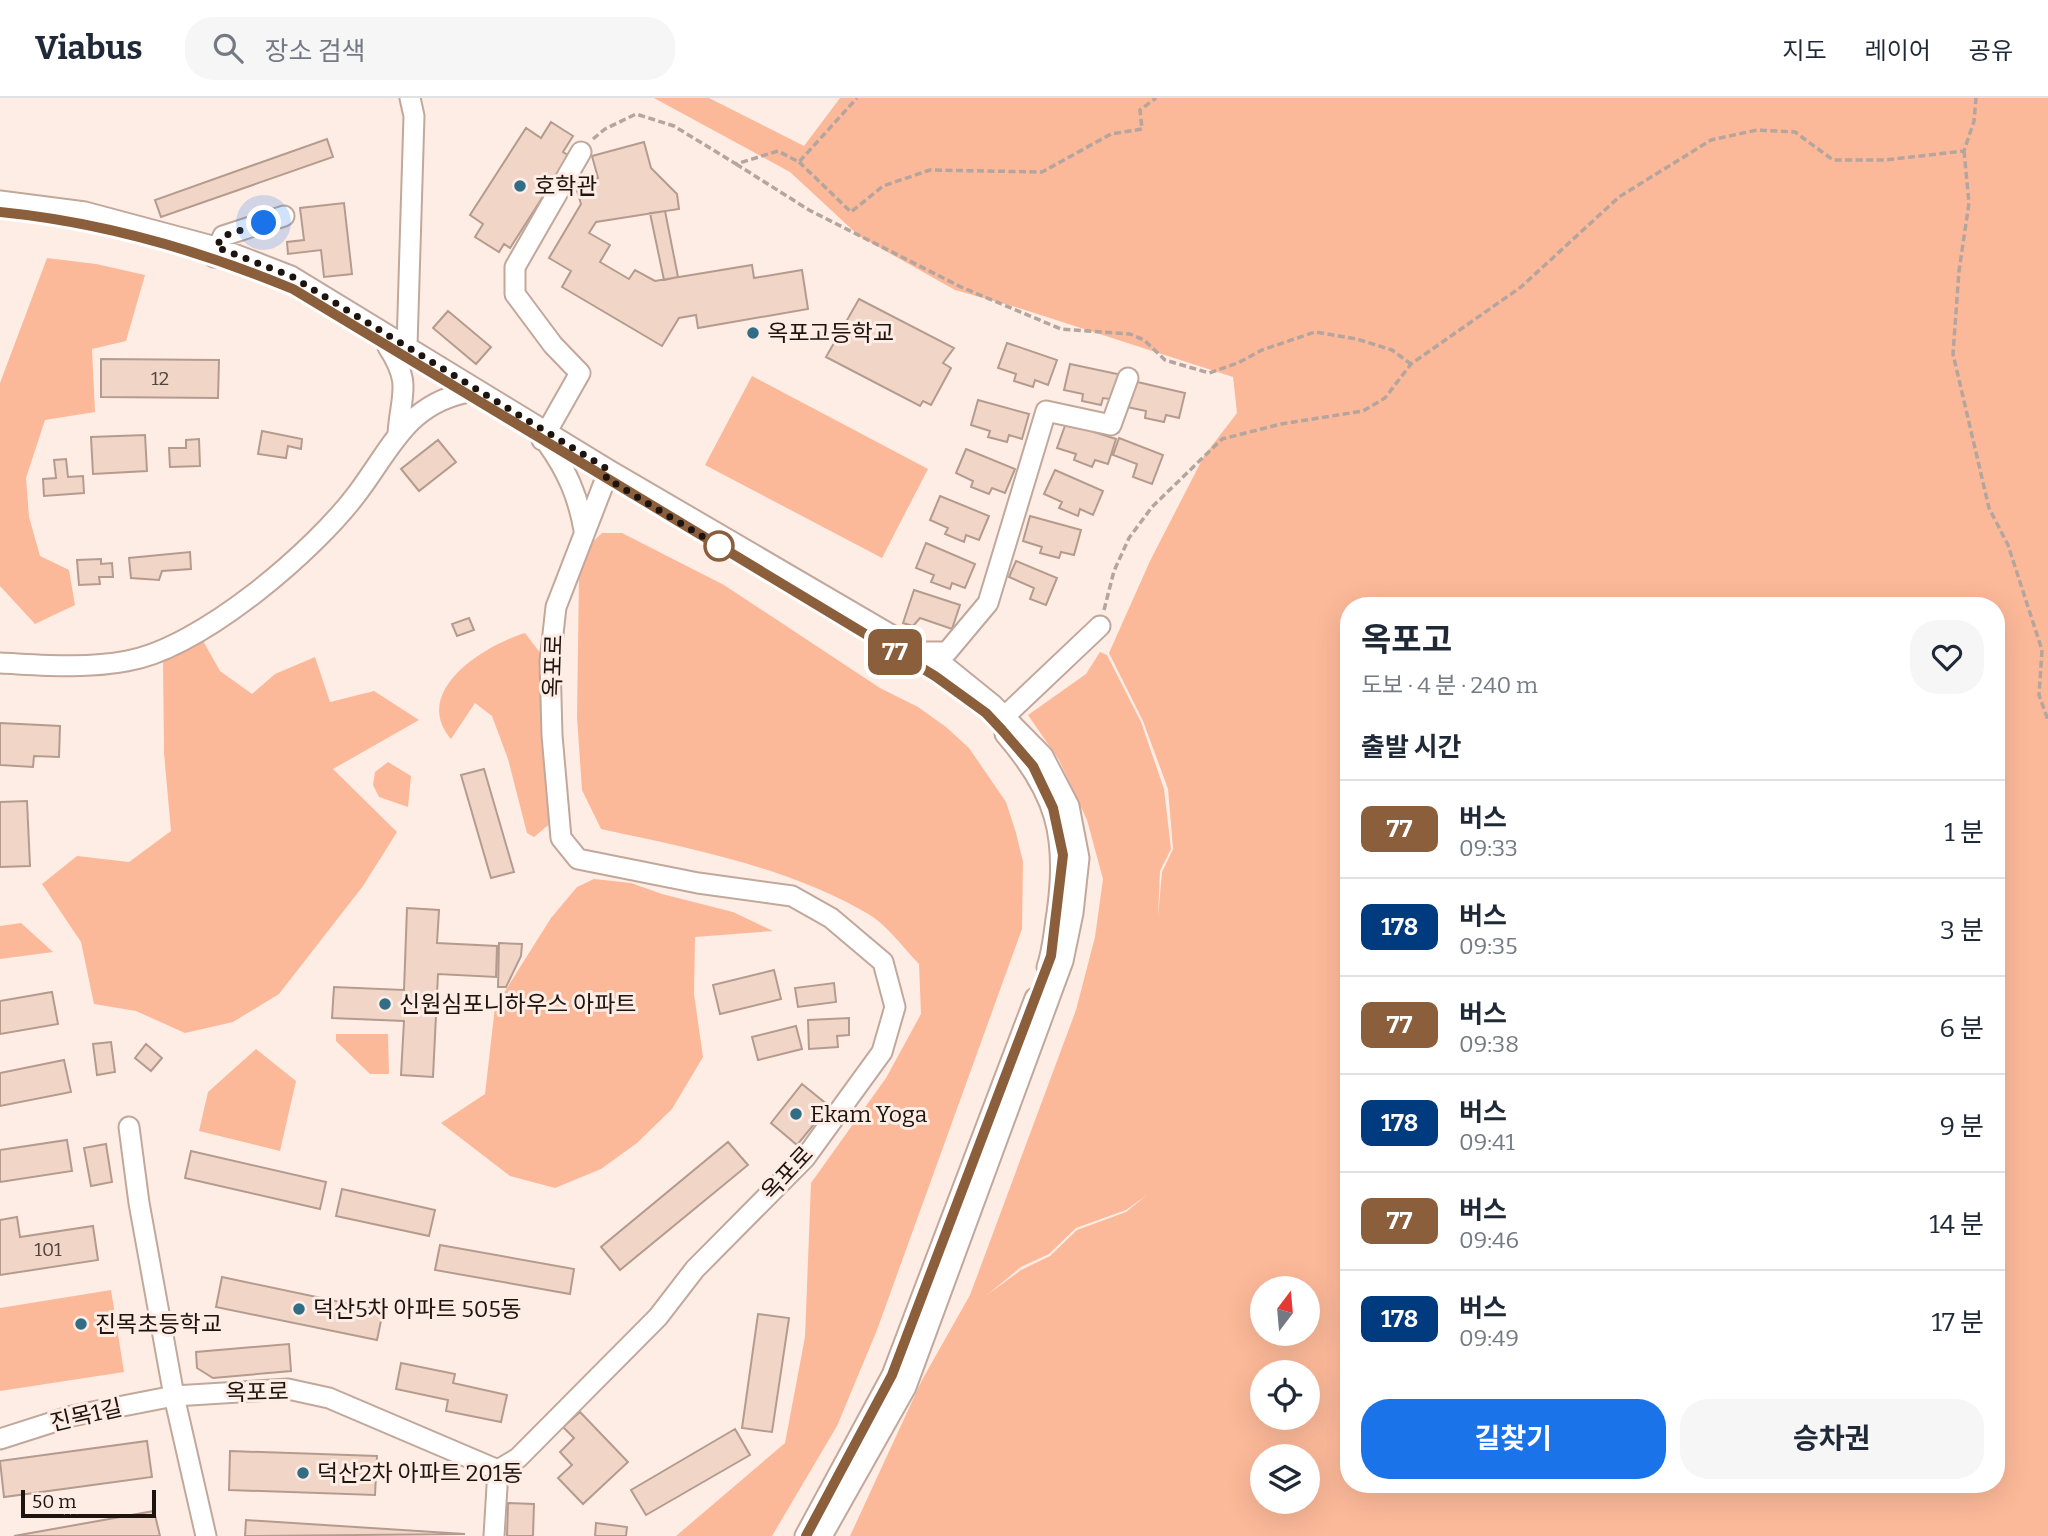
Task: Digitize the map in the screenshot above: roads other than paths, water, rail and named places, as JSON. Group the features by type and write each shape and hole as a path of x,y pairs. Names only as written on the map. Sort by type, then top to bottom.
{"street":[{"path":"398,433 405,390 397,345 402,116 399,98"},
{"path":"397,345 414,116 410,98"},
{"path":"545,438 580,373 553,345 515,294 515,267 581,152"},
{"path":"0,201 75,210 215,252 293,289 397,345 545,438 564,466 578,497 584,530"},
{"path":"0,212 84,222 215,252"},
{"path":"215,252 223,236 284,216"},
{"path":"397,345 464,393 955,674 1043,756 1069,806 1079,859 1063,961 906,1388 822,1536"},
{"path":"947,652 988,603 1046,411 1111,425 1128,378"},
{"path":"0,663 90,666 130,661 168,646 226,614 274,578 334,524 398,433 429,406 464,393"},
{"path":"608,474 935,676 986,713 1033,766 1053,808 1063,855 1051,956 892,1375 806,1536"},
{"name":"옥포로","path":"174,1396 288,1389 319,1396 498,1470 519,1458 657,1317 695,1269 805,1158 882,1052 895,1007 883,962 831,918 792,896 698,883 579,859 561,838 552,747 550,661 556,607 608,474"},
{"path":"1004,717 1100,626"},
{"path":"916,651 947,652"},
{"path":"947,652 955,674"},
{"path":"129,1127 139,1203 174,1396 206,1536"},
{"name":"진목1길","path":"0,1438 72,1416 174,1396"},
{"path":"494,1536 498,1470"}],"place":[{"name":"호학관","path":"520,186"},
{"name":"옥포고등학교","path":"753,333"},
{"name":"신원심포니하우스 아파트","path":"385,1004"},
{"name":"Ekam Yoga","path":"796,1114"},
{"name":"덕산5차 아파트 505동","path":"299,1309"},
{"name":"진목초등학교","path":"81,1324"},
{"name":"덕산2차 아파트 201동","path":"303,1473"}]}
